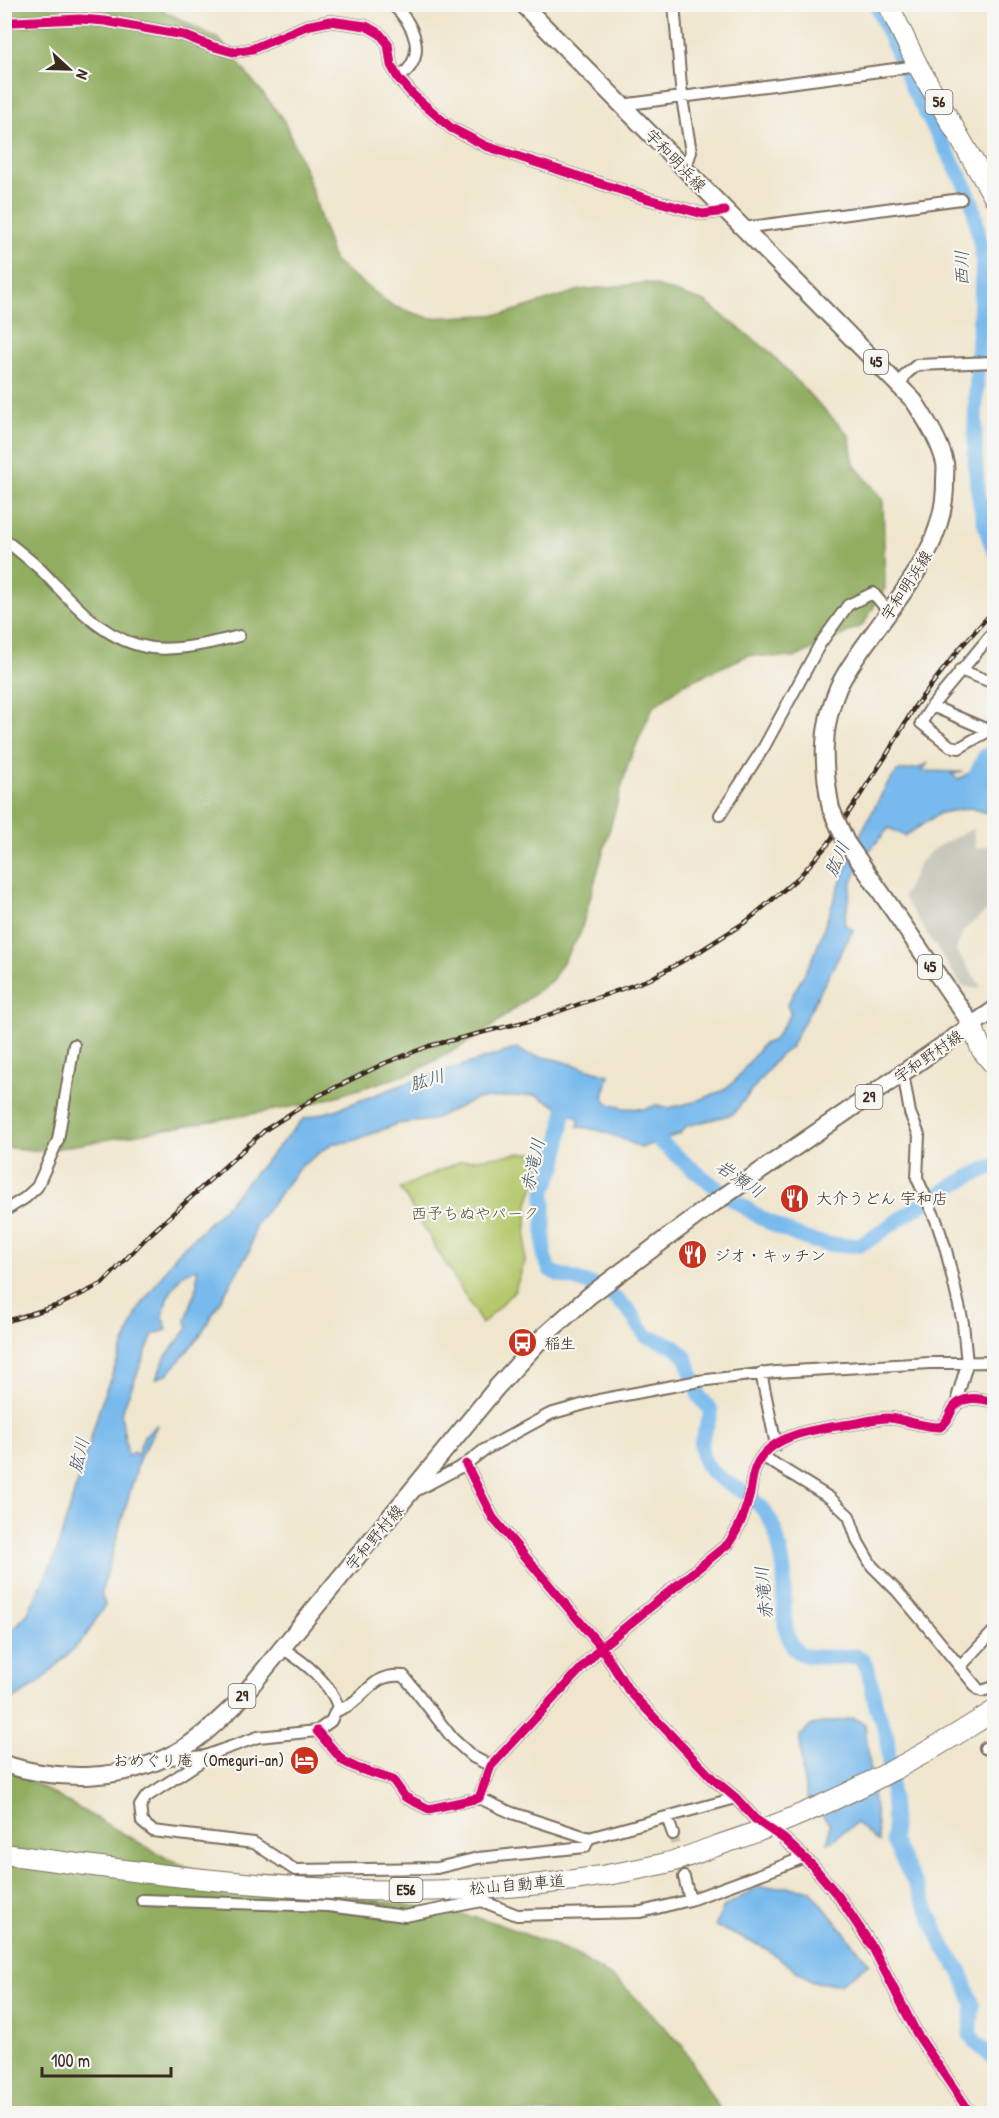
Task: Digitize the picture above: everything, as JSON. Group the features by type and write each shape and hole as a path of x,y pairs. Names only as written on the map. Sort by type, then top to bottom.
{"highway":[{"name":"56","path":"888,4 909,67 994,196"},
{"path":"972,1025 994,1051"},
{"path":"972,1025 981,1048 994,1065"},
{"path":"949,1740 994,1705"},
{"name":"松山自動車道","path":"4,1854 117,1870 255,1885 420,1891 524,1887 664,1863 754,1834 847,1795 949,1740 994,1711"}],"main road":[{"name":"宇和明浜線","path":"522,4 900,386 914,401 932,429 945,463 945,498 939,529 926,558 849,667 838,687 829,712 824,744 824,764 831,809 846,842 972,1025"},
{"name":"宇和野村線","path":"4,1764 47,1774 92,1776 136,1769 176,1753 212,1728 236,1704 497,1387 544,1336 589,1296 707,1208 994,1010"}],"street":[{"path":"392,4 414,35 417,50 407,72 398,78"},
{"path":"674,4 682,98 691,152 685,169"},
{"path":"4,19 13,22 80,19 105,21 183,35 233,52 252,49 306,26 330,21 366,26 380,34 388,44 391,65 398,78 413,95 452,128 486,146 648,200 703,214 725,211"},
{"path":"621,105 909,67"},
{"path":"742,228 962,199"},
{"path":"900,386 906,374 917,365 994,362"},
{"path":"4,539 38,567 86,617 132,644 153,648 177,648 239,636"},
{"path":"720,814 764,747 820,644 848,605 873,593 889,612"},
{"path":"992,729 959,748 950,746 921,723 960,670 991,635 994,636"},
{"path":"960,670 994,683"},
{"path":"932,706 992,729"},
{"path":"4,1211 25,1198 37,1187 58,1140 74,1045"},
{"path":"903,1073 910,1113 919,1135 916,1178 936,1220 946,1250 963,1323 967,1364 958,1395 959,1402"},
{"path":"410,1493 466,1464 484,1450 550,1414 599,1400 761,1373 890,1365 994,1362"},
{"path":"761,1373 776,1445"},
{"path":"479,1797 491,1766 601,1647 728,1544 736,1533 747,1503 753,1475 762,1456 776,1445 795,1436 888,1418 940,1428 948,1421 952,1410 959,1402 977,1398 994,1402"},
{"path":"762,1456 830,1498 849,1516 858,1542 872,1566 897,1591 978,1689 982,1691 994,1687"},
{"path":"466,1464 493,1518 601,1647 630,1691 712,1778 736,1798 755,1819"},
{"path":"960,1667 994,1631"},
{"path":"160,1759 205,1756 258,1737 317,1731 332,1721 338,1706 330,1690 303,1662 282,1648"},
{"path":"335,1712 352,1703 374,1682 392,1675 404,1676 453,1739 473,1757 491,1766"},
{"path":"317,1731 343,1761 393,1780 405,1797 429,1809 479,1797 512,1813 589,1838 736,1798"},
{"path":"205,1756 203,1760 146,1797 140,1806 142,1822 153,1831 254,1843 295,1870 436,1868 477,1858 585,1847 589,1838"},
{"path":"667,1817 673,1834"},
{"path":"784,1839 804,1857 839,1898 867,1940 917,2034 971,2114"},
{"path":"142,1900 328,1906 405,1916 482,1901 517,1915 641,1912 690,1900 804,1857"},
{"path":"684,1877 690,1900"}],"shaded area":[{"path":"973,828 976,849 994,844 994,905 963,931 956,951 981,986 978,989 962,986 903,897 920,862 933,849"}],"green space":[{"path":"4,5 153,5 220,40 283,119 307,174 334,261 393,306 429,318 504,314 580,290 647,283 705,302 770,352 849,435 854,465 883,499 885,588 863,625 794,658 749,655 684,684 653,707 628,764 580,934 552,980 479,1036 414,1072 314,1103 42,1151 4,1147"},
{"name":"西予ちぬやパーク","path":"538,1153 543,1159 528,1203 525,1261 515,1290 482,1324 400,1188 461,1161"},
{"path":"4,1766 168,1859 212,1877 442,1910 490,1921 572,1952 621,1983 682,2045 722,2113 5,2113"}],"water":[{"name":"肱川","path":"994,759 994,815 970,808 940,813 905,836 889,828 868,852 852,881 844,924 853,930 790,1048 779,1056 733,1114 687,1126 679,1134 641,1148 610,1134 578,1127 579,1118 536,1095 476,1099 431,1120 397,1124 350,1142 333,1143 300,1167 255,1226 250,1250 199,1337 169,1373 156,1379 166,1356 188,1328 186,1320 197,1286 197,1268 182,1274 167,1298 163,1317 167,1330 153,1334 121,1414 128,1456 133,1452 137,1455 144,1436 158,1424 140,1457 101,1593 105,1605 85,1637 40,1682 5,1705 5,1638 28,1613 56,1554 103,1397 138,1310 176,1255 223,1209 303,1119 518,1048 526,1054 554,1059 609,1075 603,1097 609,1104 624,1108 645,1109 657,1105 669,1108 694,1102 722,1091 734,1082 763,1044 774,1040 791,1014 787,1005 814,956 860,835 886,786 898,771 919,768 928,763 922,771 963,772 952,774 958,779 975,770 980,761"},
{"path":"854,1718 865,1724 879,1843 856,1823 828,1843 830,1824 807,1797 802,1772 800,1736 812,1725"},
{"path":"758,1887 810,1890 869,1963 840,1984 812,1982 765,1948 715,1926 724,1907"}],"waterway":[{"name":"西川","path":"876,4 914,92 964,183 973,205 983,259 975,464 981,508 994,551"},
{"name":"西川","path":"974,779 985,756 994,750"},
{"name":"赤滝川","path":"567,1095 556,1164 544,1191 544,1257 550,1270 593,1285"},
{"name":"岩瀬川","path":"645,1128 710,1183 764,1219 791,1233 817,1242 842,1245 858,1245 870,1239 943,1191 994,1166"},
{"name":"赤滝川","path":"607,1292 628,1309 646,1336 675,1346 686,1358 699,1396 711,1410 701,1445 706,1465 719,1478 752,1498 766,1513 773,1526 784,1571 785,1624 791,1643 797,1651 808,1656 855,1656 862,1659 868,1670 876,1706 887,1737 894,1822 893,1841 925,1903 943,1946 961,1972 973,2005 970,2034 975,2042 994,2059"}],"tunnel":[{"path":"673,1834 684,1877"}],"railway":[{"path":"4,1322 59,1305 102,1284 145,1239 265,1130 318,1096 385,1063 429,1046 540,1018 650,979 697,953 747,921 799,877 828,844 886,756 915,706 960,648 994,610"}],"cycle path":[{"path":"4,19 13,22 80,19 105,21 183,35 233,52 252,49 306,26 330,21 366,26 380,34 388,44 391,65 398,78 413,95 451,128 486,146 648,199 703,214 725,211"},
{"path":"317,1731 343,1761 393,1780 405,1797 429,1809 479,1798 491,1766 601,1647 728,1544 744,1513 753,1473 766,1452 789,1437 817,1429 878,1419 890,1418 940,1427 959,1402 970,1399 994,1402"},
{"path":"466,1464 493,1518 601,1647 629,1691 712,1778 736,1798 755,1819 784,1839 812,1865 839,1897 873,1948 917,2034 971,2114"}],"place":[{"name":"大介うどん 宇和店","path":"795,1198"},
{"name":"ジオ・キッチン","path":"693,1255"},
{"name":"稲生","path":"523,1343"},
{"name":"おめぐり庵（Omeguri-an)","path":"305,1760"}]}
